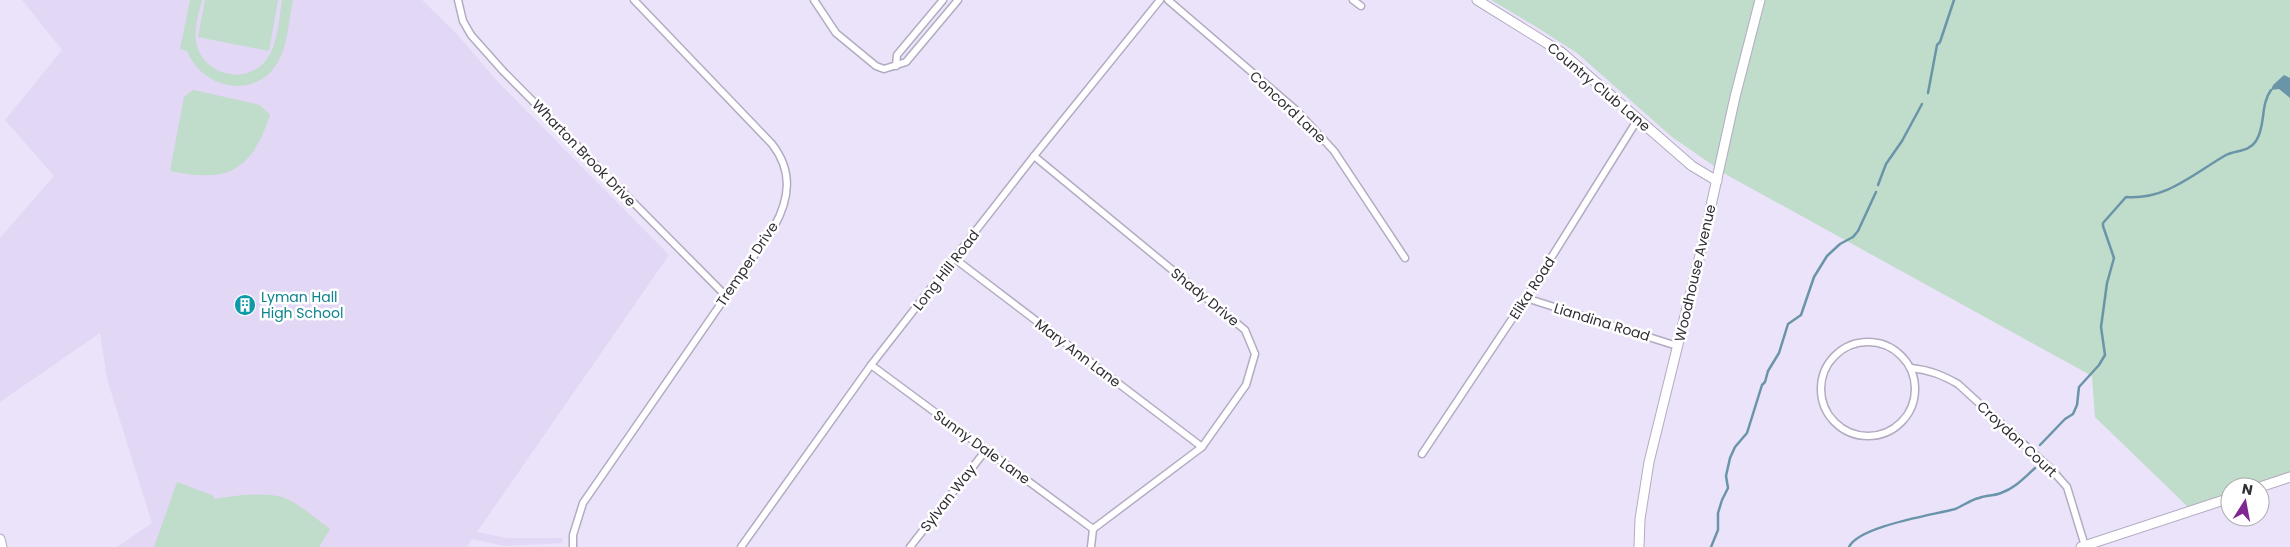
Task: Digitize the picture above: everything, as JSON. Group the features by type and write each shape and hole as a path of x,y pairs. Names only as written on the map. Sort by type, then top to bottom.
{"main road":[{"name":"Country Club Lane","path":"1477,0 1561,52 1692,166 1716,180"},
{"name":"Woodhouse Avenue","path":"1639,547 1640,519 1649,462 1760,0"},
{"path":"2270,484 2290,477"},
{"path":"2083,546 2220,501"},
{"path":"0,539 2,547"}],"street":[{"name":"Wharton Brook Drive","path":"458,0 463,21 467,28 503,71 726,296"},
{"name":"Tremper Drive","path":"573,547 573,535 583,504 781,214 788,189 785,165 777,149 634,0"},
{"path":"814,0 836,33 876,66 884,69 906,62 958,0"},
{"path":"896,66 897,55 943,0"},
{"name":"Long Hill Road","path":"741,547 871,365 1034,156 1160,0"},
{"name":"Concord Lane","path":"1168,0 1297,111 1334,151 1404,258"},
{"path":"1353,0 1361,6"},
{"name":"Elika Road","path":"1422,454 1526,298 1638,119"},
{"name":"Shady Drive","path":"1034,156 1245,330 1255,354 1246,385 1202,447 1093,529"},
{"name":"Mary Ann Lane","path":"955,259 1202,447"},
{"name":"Liandina Road","path":"1526,298 1677,346"},
{"path":"1872,342 1884,344 1904,358 1911,368 1916,392 1913,404 1908,415 1890,431 1878,435 1853,434 1838,424 1826,410 1822,398 1824,374 1833,358 1848,347 1859,343 1872,342"},
{"name":"Sunny Dale Lane","path":"871,365 1093,529"},
{"name":"Croydon Court","path":"1911,368 1942,374 1958,384 2051,469 2067,487 2083,546"},
{"name":"Sylvan Way","path":"910,547 986,450"},
{"path":"1092,547 1093,529"}],"shaded area":[{"path":"22,0 422,0 457,34 497,81 669,255 477,532 507,538 563,538 562,543 505,546 472,539 467,547 117,547 152,523 107,379 100,333 0,402 0,238 54,176 5,120 62,50"}],"green space":[{"path":"190,0 202,0 196,31 196,42 200,53 207,63 216,69 237,75 248,73 258,68 267,59 274,46 282,0 293,0 282,53 269,73 258,81 244,85 217,82 205,75 187,51 180,49"},
{"path":"205,0 278,0 269,51 198,37"},
{"path":"1491,0 2290,0 2290,472 2270,479 2270,477 2220,477 2220,497 2188,507 2095,417 2092,376 1727,175 1672,137 1577,53"},
{"path":"193,90 260,105 270,115 263,134 254,149 245,161 234,169 222,174 207,175 170,171 184,97"},
{"path":"177,482 214,496 214,499 259,494 285,498 303,508 330,529 319,547 154,547"}],"water":[{"path":"2284,75 2290,78 2290,98 2279,89 2271,90 2273,85"}],"waterway":[{"path":"1928,93 1937,45 1940,42 1954,0"},
{"path":"2040,445 2065,419 2073,414 2077,405 2079,387 2099,365 2105,355 2101,327 2107,283 2114,258 2103,223 2126,197 2140,197 2167,190 2226,155 2253,145 2261,129 2265,102 2271,90"},
{"path":"1878,185 1886,164 1902,141 1922,104"},
{"path":"1711,547 1718,530 1718,513 1728,488 1726,476 1730,458 1735,447 1747,433 1762,385 1779,353 1788,324 1801,315 1814,277 1827,256 1840,244 1853,237 1858,231 1876,192"},
{"path":"1849,547 1867,533 1881,527 1955,509 1984,496 2006,491 2035,468"}],"place":[{"name":"Lyman Hall High School","path":"245,305"}]}
